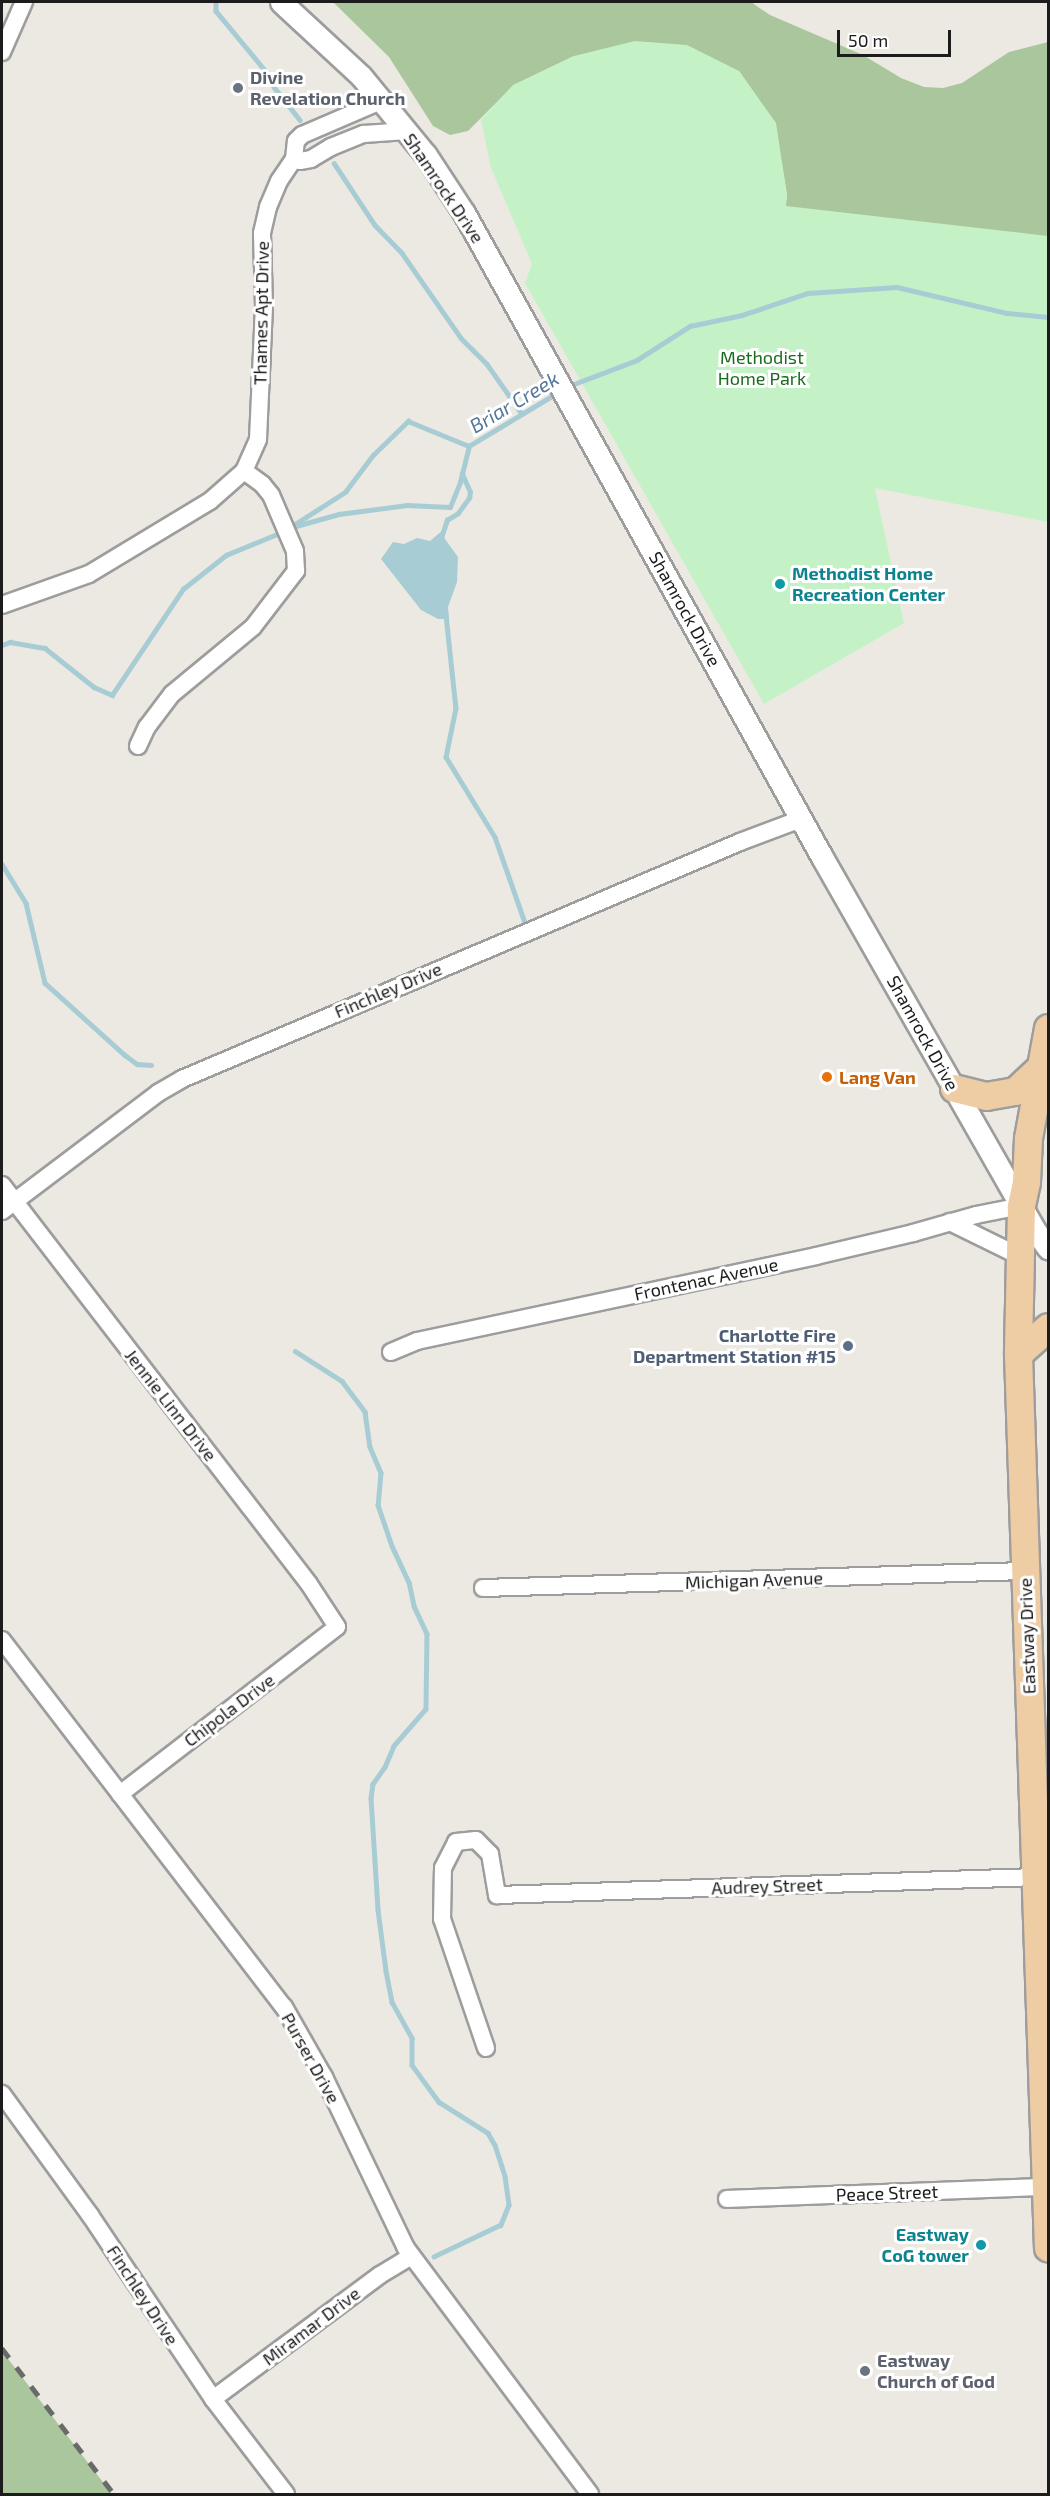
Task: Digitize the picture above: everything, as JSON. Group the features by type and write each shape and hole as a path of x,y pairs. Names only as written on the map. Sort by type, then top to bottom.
{"main road":[{"name":"Eastway Drive","path":"1048,1028 1028,1138 1026,1182 1021,1206 1018,1354 1048,2247"},
{"path":"954,1088 986,1096 1015,1091 1041,1067"},
{"path":"1018,1354 1048,1327"}],"street":[{"path":"2,51 24,2"},
{"name":"Shamrock Drive","path":"281,2 338,53 381,101 426,155 464,213 801,819 1034,1229 1048,1248"},
{"name":"Thames Apt Drive","path":"2,605 90,574 210,501 243,471 258,439 264,306 262,232 279,181 294,159 294,148 302,135 381,101"},
{"path":"294,159 311,159 331,147 364,134 407,131"},
{"path":"138,746 147,727 172,694 253,627 289,582 297,562 292,543 267,489 243,471"},
{"name":"Finchley Drive","path":"8,1206 158,1093 182,1079 698,860 801,819"},
{"name":"Jennie Linn Drive","path":"2,1185 8,1206 309,1584 338,1627"},
{"name":"Frontenac Avenue","path":"391,1352 417,1341 816,1256 1021,1206"},
{"path":"950,1222 1020,1257"},
{"name":"Michigan Avenue","path":"483,1588 1025,1571"},
{"name":"Chipola Drive","path":"120,1794 338,1627"},
{"name":"Purser Drive","path":"2,1640 284,2007 311,2051 390,2217 412,2256 590,2494"},
{"name":"Audrey Street","path":"486,2048 442,1919 443,1869 456,1842 476,1840 490,1854 497,1895 1036,1877"},
{"name":"Finchley Drive","path":"2,2094 90,2215 213,2399 286,2494"},
{"name":"Peace Street","path":"727,2199 1046,2187"},
{"name":"Miramar Drive","path":"213,2399 380,2275 412,2256"}],"green space":[{"path":"333,2 751,2 770,15 863,55 901,78 924,87 943,88 962,83 1009,52 1048,42 1048,348 722,566 787,195 775,123 739,71 574,56 514,85 468,131 450,135 433,126 389,57"},
{"name":"Methodist Home Park","path":"635,41 687,45 739,71 776,123 787,195 786,206 1048,236 1048,522 875,488 904,623 764,704 525,283 532,264 491,168 481,120 513,85 574,56"},
{"path":"2,2351 112,2494 2,2494"}],"water":[{"path":"443,530 445,539 458,557 457,582 448,607 449,619 438,619 421,610 381,559 393,542 404,544 417,538 430,541"}],"waterway":[{"path":"216,2 216,11 269,75 274,87 300,120"},
{"path":"334,163 375,225 402,253 461,338 487,364 522,414"},
{"name":"Briar Creek","path":"566,387 637,360 690,326 742,315 808,293 897,287 1007,313 1048,317"},
{"name":"Briar Creek","path":"469,446 557,393"},
{"name":"Briar Creek","path":"289,528 345,492 373,455 408,421 469,446"},
{"path":"296,526 339,514 407,505 450,507 460,482 469,446"},
{"path":"442,535 447,520 458,513 469,498 470,492 462,474"},
{"name":"Briar Creek","path":"2,645 10,642 45,648 94,687 112,695 183,589 226,555 282,532"},
{"path":"446,615 456,708 446,757 495,837 524,920"},
{"path":"2,864 26,903 45,983 125,1055 137,1064 151,1065"},
{"path":"295,1351 342,1381 365,1412 370,1447 381,1473 378,1505 392,1546 409,1582 414,1606 427,1634 426,1709 394,1746 385,1767 373,1784 371,1798 378,1910 386,1971 392,2002 412,2038 412,2065 439,2102 488,2133 495,2145 505,2176 509,2205 501,2225 434,2257"}],"railway":[{"path":"2,2348 114,2494"}],"place":[{"name":"Divine Revelation Church","path":"238,88"},
{"name":"Methodist Home Recreation Center","path":"780,584"},
{"name":"Lang Van","path":"827,1077"},
{"name":"Charlotte Fire Department Station #15","path":"848,1346"},
{"name":"Eastway CoG tower","path":"981,2245"},
{"name":"Eastway Church of God","path":"865,2371"}]}
